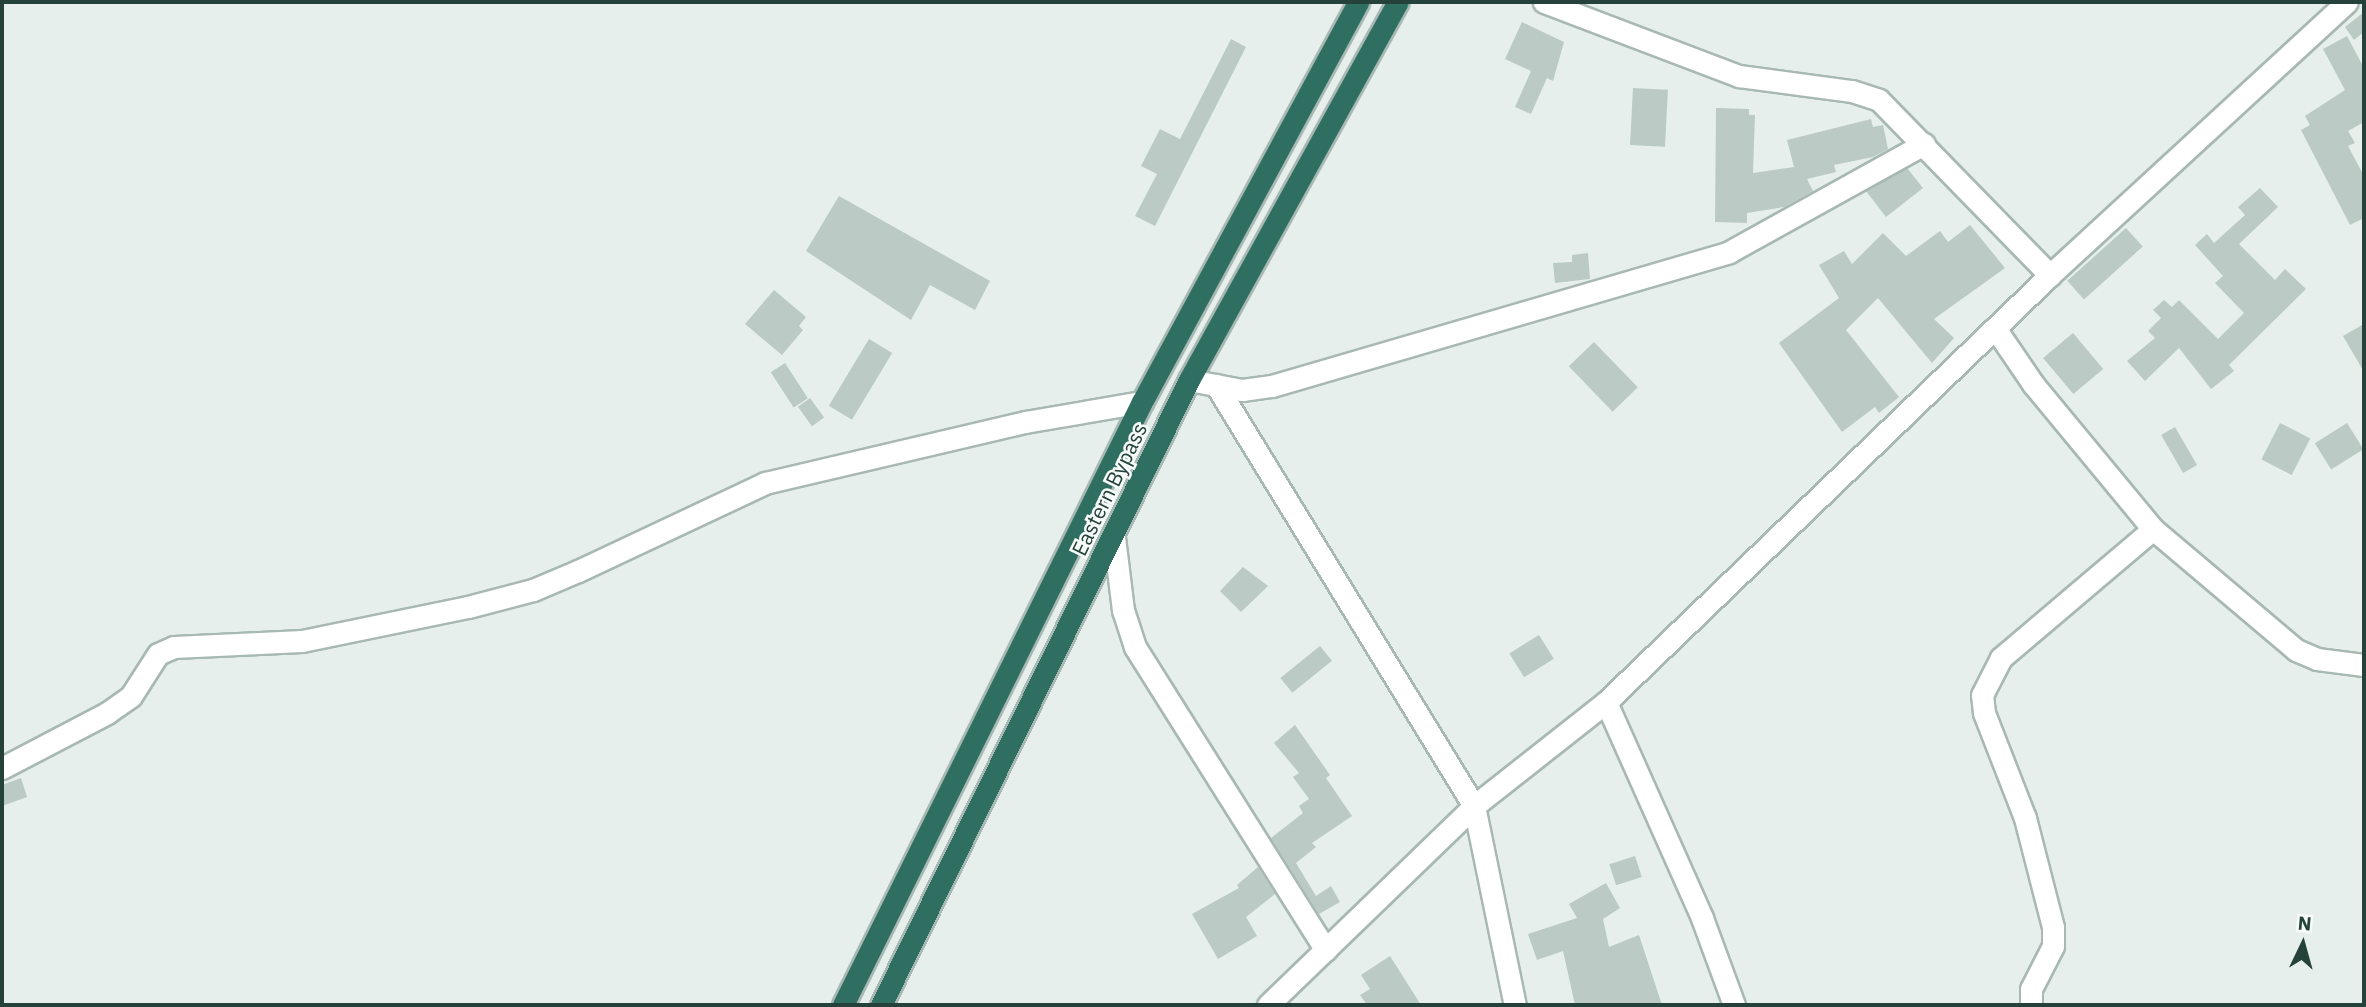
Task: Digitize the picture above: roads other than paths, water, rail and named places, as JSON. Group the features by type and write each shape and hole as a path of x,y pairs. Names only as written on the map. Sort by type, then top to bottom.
{"highway":[{"name":"Eastern Bypass","path":"843,1005 1142,402 1358,2"},
{"name":"Eastern Bypass","path":"881,1005 1114,537 1189,380 1398,2"}],"street":[{"path":"1544,2 1740,76 1852,91 1879,100 2050,275"},
{"path":"1268,1005 1474,806 1606,702 2050,275 2347,2"},
{"path":"1189,380 1242,390 1272,386 1729,252 1924,144"},
{"path":"1995,328 2033,384 2152,529 2296,650 2317,659 2364,664"},
{"path":"1216,385 1474,806 1515,1005"},
{"path":"2,768 107,713 131,696 158,654 174,647 302,640 468,607 534,590 765,483 1025,422 1142,402"},
{"path":"2031,1005 2031,989 2053,946 2053,927 2025,818 1984,713 1982,695 2001,658 2152,529"},
{"path":"1114,537 1123,610 1135,647 1326,950"},
{"path":"1606,702 1702,918 1734,1005"}]}
